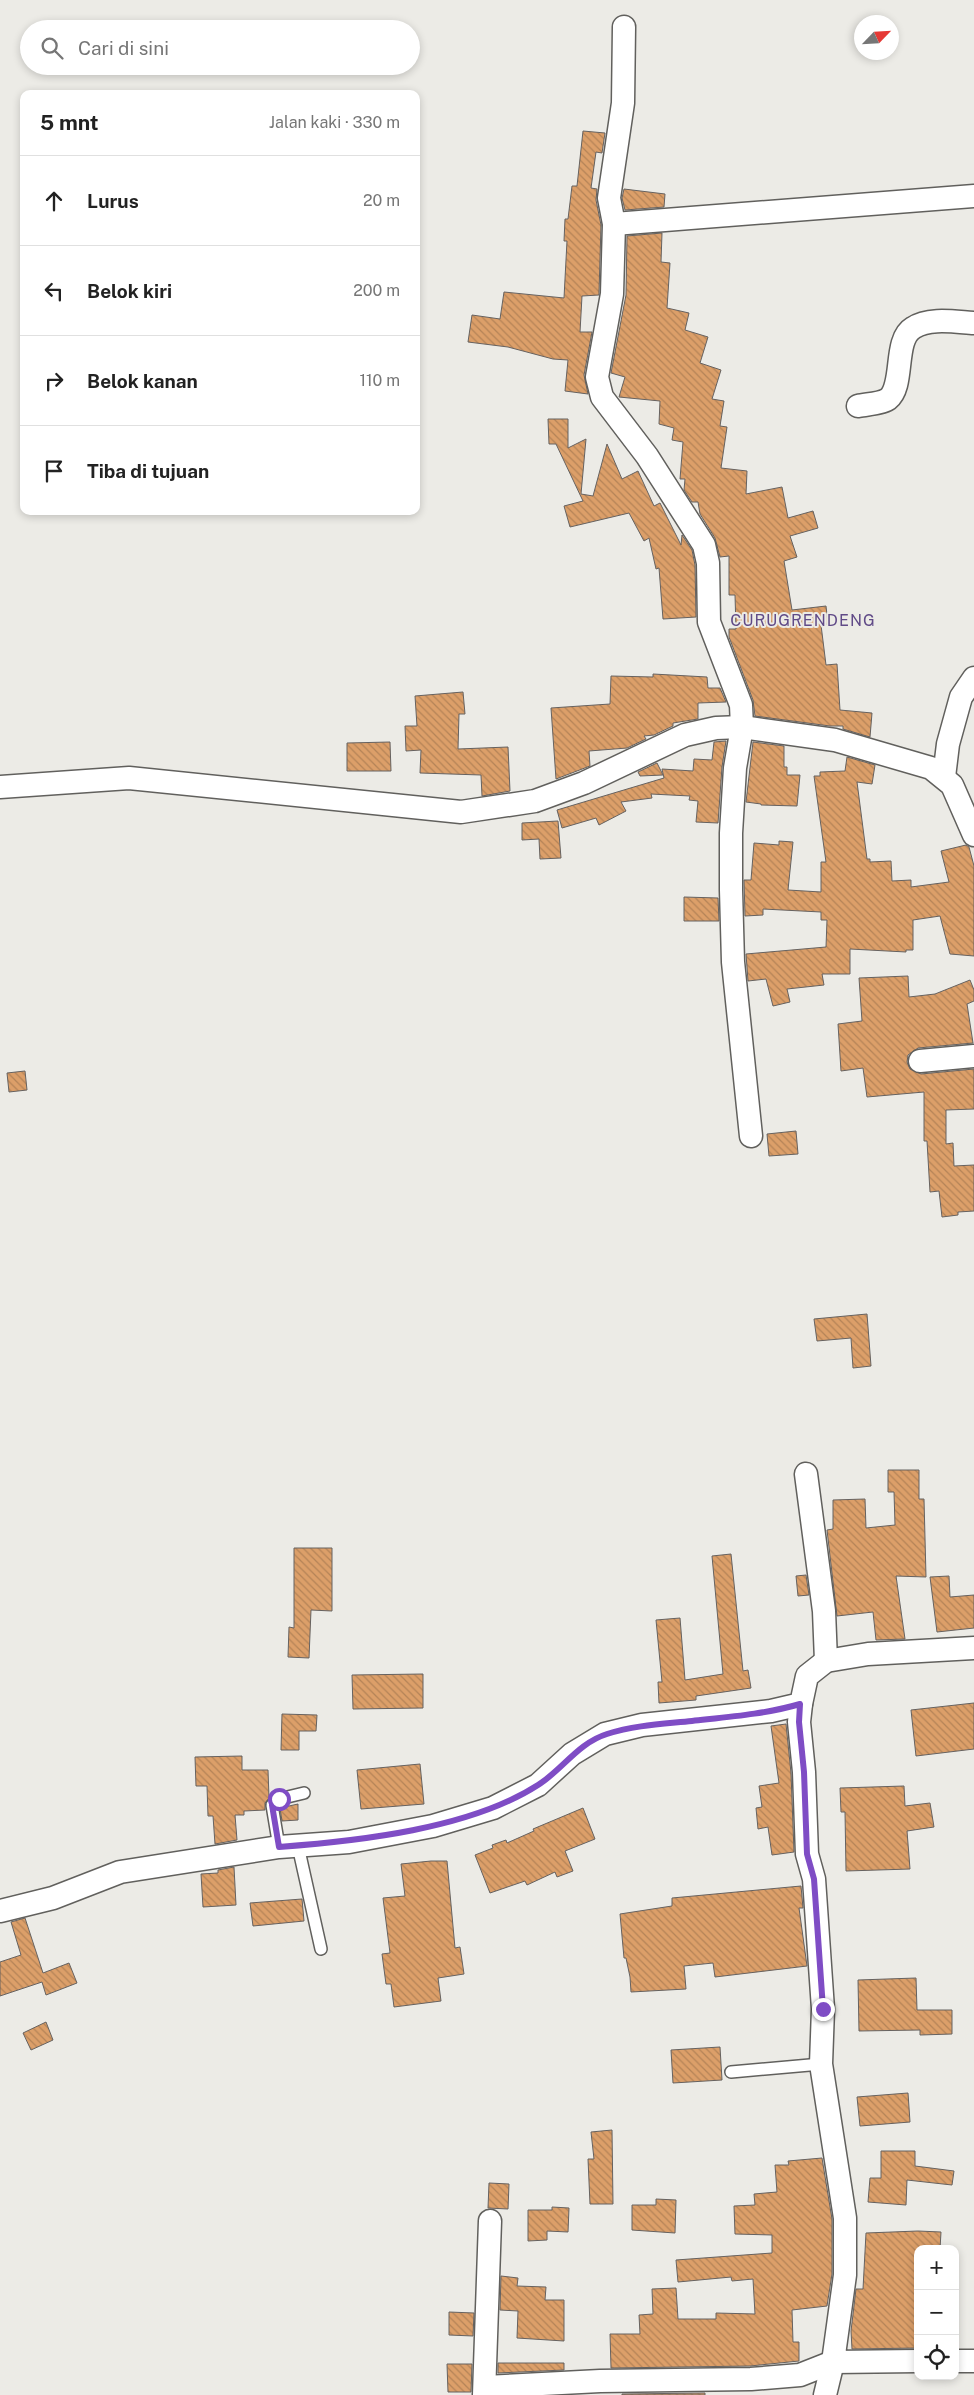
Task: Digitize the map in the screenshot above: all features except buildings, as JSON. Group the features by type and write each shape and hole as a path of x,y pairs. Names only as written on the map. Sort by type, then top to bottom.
{"street":[{"path":"624,27 623,103 609,198 614,224 612,294 597,377 602,397 648,456 704,545 708,563 709,622 714,639 737,691 741,706 742,727 735,768 731,833 733,962 751,1136"},
{"path":"614,224 974,196"},
{"path":"858,406 887,400 894,393 905,337 912,328 932,322 974,323"},
{"path":"944,777 948,744 961,697 974,678"},
{"path":"0,787 129,778 461,812 535,801 584,783 685,735 716,728 742,727 834,740 931,768 944,777 956,792 974,835"},
{"path":"920,1061 974,1056"},
{"path":"806,1474 824,1611 826,1661"},
{"path":"825,2395 834,2362 845,2275 845,2218 821,2064 823,2009 814,1879 807,1854 804,1772 799,1722 800,1704 807,1676 826,1661 868,1654 974,1648"},
{"path":"0,1911 53,1898 120,1872 289,1846 349,1842 423,1828 493,1808 538,1785 572,1754 604,1734 642,1725 731,1716 800,1704"},
{"path":"490,2221 484,2391 600,2382 751,2379 800,2375 834,2362 914,2361"},
{"path":"959,2361 974,2361"}],"lane":[{"path":"304,1793 279,1799 272,1805 289,1846 321,1949"},
{"path":"731,2072 821,2064"}],"district":[{"name":"CURUGRENDENG","path":"803,620"}],"route":[{"path":"279,1799 272,1805 279,1847 349,1842 433,1826 493,1808 538,1785 572,1754 604,1734 642,1725 770,1711 800,1704 799,1722 804,1772 807,1854 814,1879 823,2009"}]}
